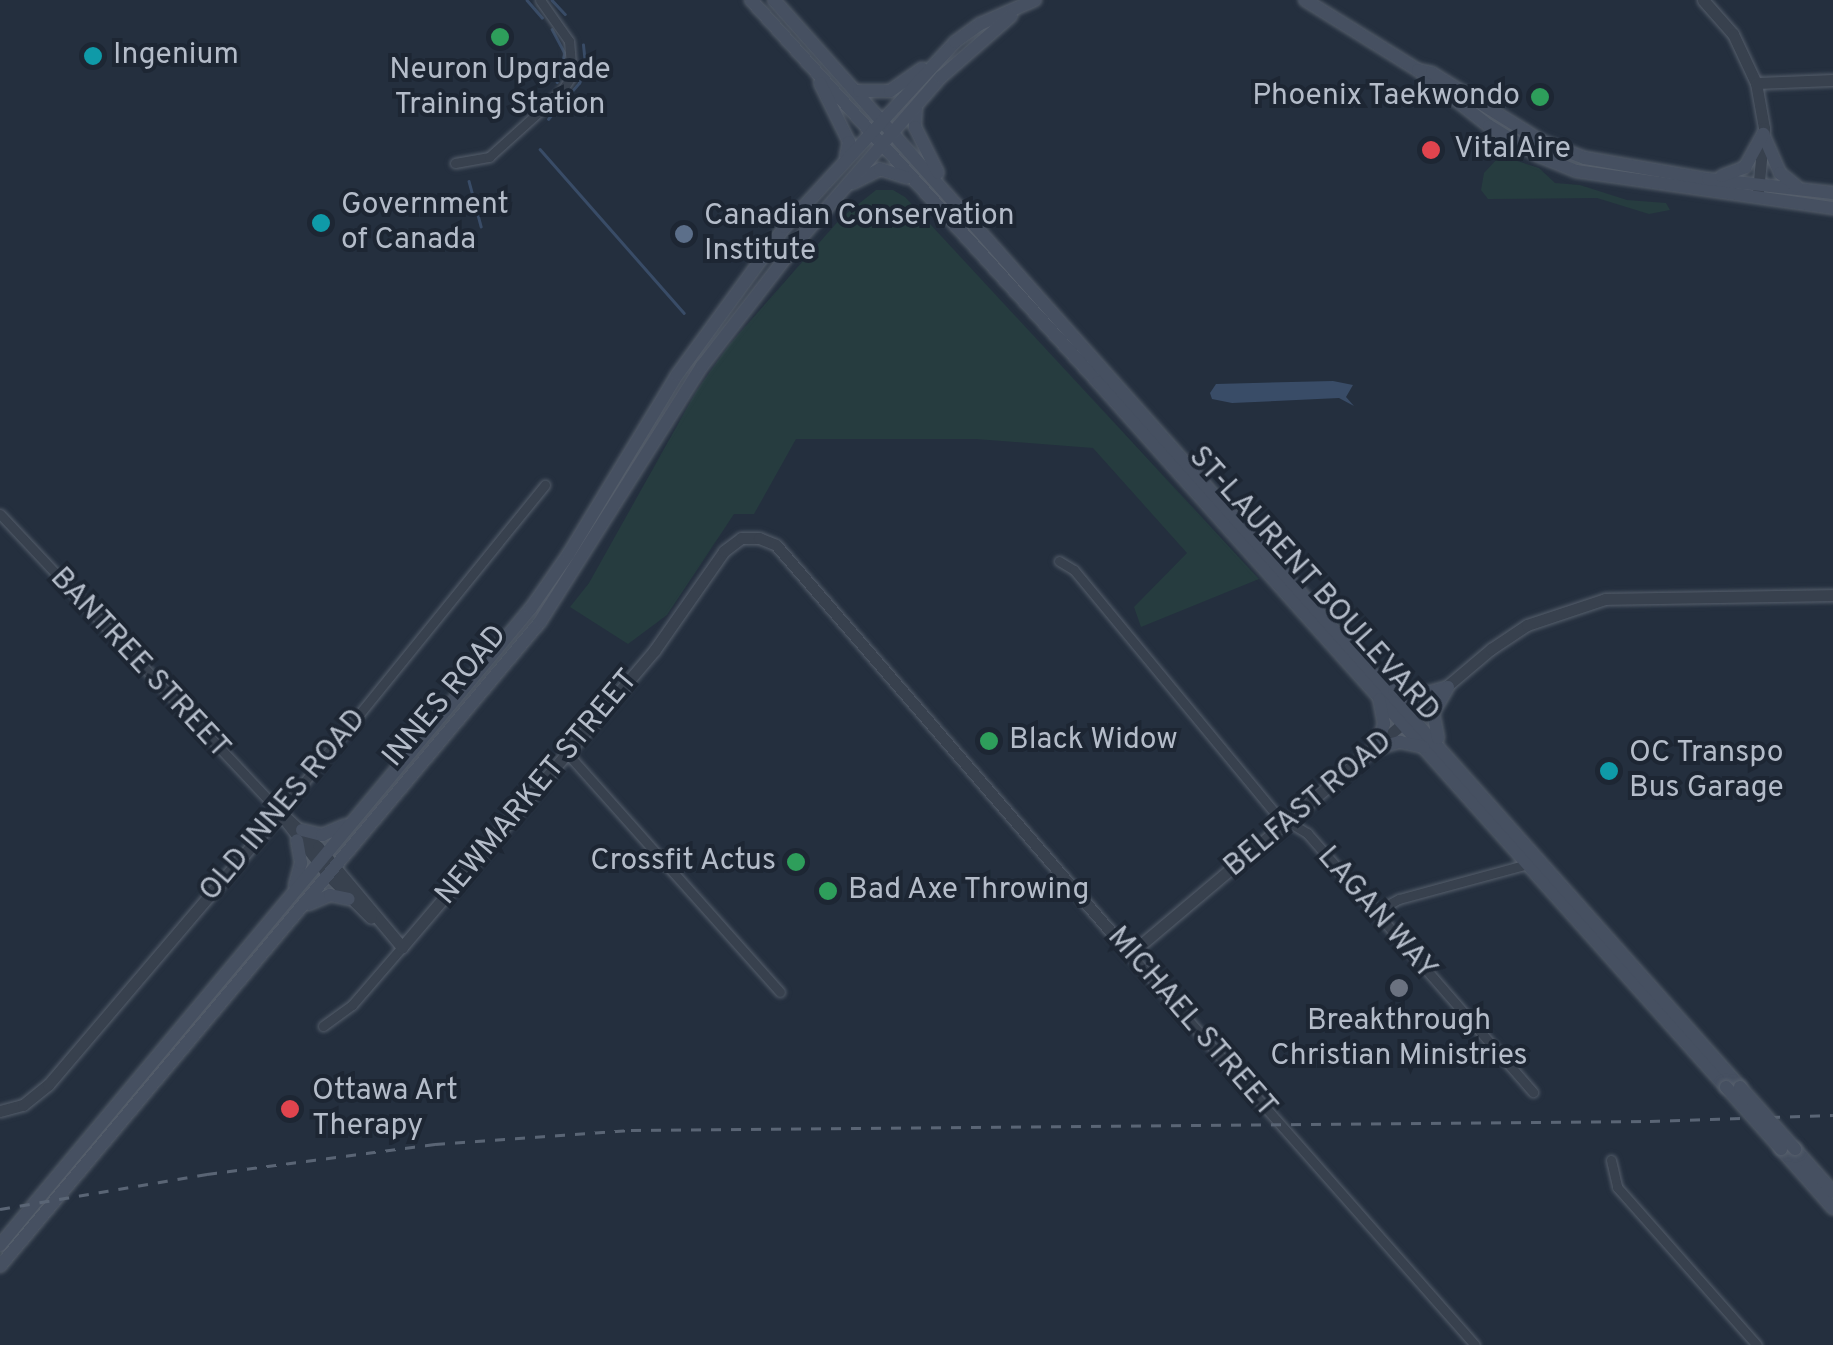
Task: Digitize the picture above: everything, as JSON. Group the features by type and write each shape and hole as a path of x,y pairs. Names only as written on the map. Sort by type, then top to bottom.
{"main road":[{"name":"ST-LAURENT BOULEVARD","path":"751,0 1104,381 1384,693 1443,749 1788,1149 1833,1208"},
{"name":"ST-LAURENT BOULEVARD","path":"774,0 860,90 1104,381"},
{"path":"860,90 890,91 980,24 1035,0"},
{"path":"1306,0 1418,70 1489,126 1539,156 1576,171 1833,208"},
{"name":"INNES ROAD","path":"0,1266 548,612 702,366 842,189 958,59 1020,7"},
{"name":"INNES ROAD","path":"0,1244 538,598 687,360 785,227 940,56"},
{"path":"809,64 849,142 845,159"},
{"path":"1418,70 1432,72 1502,120 1585,158 1708,179 1833,193"},
{"path":"916,106 915,127 958,204"},
{"path":"1708,179 1745,168 1764,134"},
{"path":"1764,134 1780,173 1800,188"},
{"path":"842,189 884,169 896,171 923,188"},
{"path":"1425,747 1400,742 1378,748 1384,724 1384,693 1414,697 1448,687"},
{"path":"1443,749 1433,718 1448,687"},
{"name":"ST-LAURENT BOULEVARD","path":"1410,721 1425,747 1528,864 1733,1087"},
{"path":"290,897 301,868 300,835 327,834 356,818"},
{"path":"302,906 330,896 348,898"},
{"name":"ST-LAURENT BOULEVARD","path":"1788,1149 1833,1192"}],"street":[{"path":"455,163 489,157 561,92 572,75 569,41 540,0"},
{"path":"1704,0 1733,34 1756,83 1764,134 1757,200"},
{"path":"1756,83 1833,80"},
{"name":"OLD INNES ROAD","path":"3,1110 23,1105 48,1085 280,812 545,485"},
{"name":"BANTREE STREET","path":"0,514 402,947"},
{"name":"NEWMARKET STREET","path":"323,1026 352,1005 402,947 654,651 724,551 741,538"},
{"name":"MICHAEL STREET","path":"741,538 758,538 776,545 1475,1345"},
{"name":"LAGAN WAY","path":"1059,562 1074,570 1277,815 1291,821 1377,911 1532,1092"},
{"name":"BELFAST ROAD","path":"1130,954 1527,625 1606,599 1833,594"},
{"path":"567,753 780,992"},
{"path":"1377,911 1398,900 1528,864"},
{"name":"BANTREE STREET","path":"332,873 348,898 381,925"},
{"path":"1611,1160 1617,1186 1758,1345"}],"green space":[{"path":"1505,157 1539,168 1555,183 1580,185 1627,200 1666,203 1670,210 1649,214 1597,198 1488,199 1481,190 1484,173 1497,159"},
{"path":"876,190 893,190 905,197 1259,579 1141,627 1134,607 1187,553 1093,448 976,439 796,439 754,514 734,514 667,615 628,644 570,607 589,583 697,390 729,345 841,218"}],"water":[{"path":"1333,381 1353,385 1346,397 1354,406 1339,398 1232,403 1212,399 1210,393 1216,384"}],"waterway":[{"path":"527,0 542,17"},
{"path":"552,0 565,14"},
{"path":"552,29 565,53 557,82"},
{"path":"548,119 579,83 585,64 583,45"},
{"path":"540,149 684,313"},
{"path":"469,181 481,226"}],"railway":[{"path":"0,1209 207,1174 435,1144 631,1130 1650,1121 1833,1115"}],"place":[{"name":"Neuron Upgrade Training Station","path":"500,37"},
{"name":"Ingenium","path":"93,56"},
{"name":"Phoenix Taekwondo","path":"1540,97"},
{"name":"VitalAire","path":"1431,150"},
{"name":"Government of Canada","path":"321,223"},
{"name":"Canadian Conservation Institute","path":"684,234"},
{"name":"Black Widow","path":"989,741"},
{"name":"OC Transpo Bus Garage","path":"1609,771"},
{"name":"Crossfit Actus","path":"796,862"},
{"name":"Bad Axe Throwing","path":"828,891"},
{"name":"Breakthrough Christian Ministries","path":"1399,988"},
{"name":"Ottawa Art Therapy","path":"290,1109"}]}
